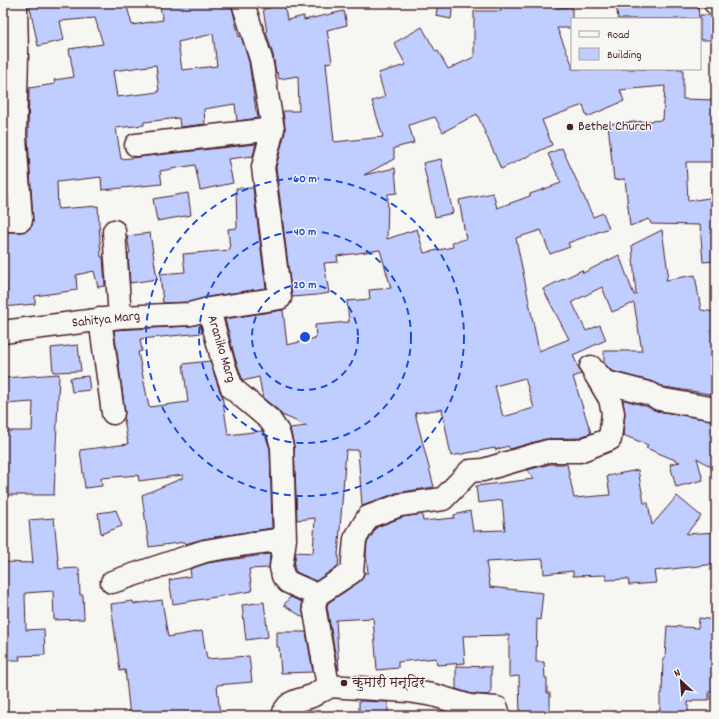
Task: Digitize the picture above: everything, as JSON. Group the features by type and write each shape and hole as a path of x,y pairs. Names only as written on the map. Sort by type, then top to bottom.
{"street":[{"path":"3,220 21,220 15,137 17,54 15,3"},
{"name":"Araniko Marg","path":"244,3 261,60 273,129 264,167 280,298 209,309 223,362 232,388 270,420 278,432 282,447 285,539 281,567 283,576 288,582 316,595"},
{"path":"136,146 273,129"},
{"path":"113,414 110,318 114,230"},
{"name":"Sahitya Marg","path":"3,332 110,318 190,314 209,309"},
{"path":"328,686 314,606 316,595 352,572 355,539 368,517 400,505 443,499 470,472 483,470 526,456 548,451 579,451 610,439 613,413 610,399 591,367 605,382 651,394 659,399 716,408"},
{"path":"112,582 206,551 285,539"},
{"path":"283,716 287,706 312,696 326,689 328,686 432,694 470,706 497,708 499,716"}],"building":[{"path":"29,3 126,3 132,25 163,20 159,3 231,3 239,37 241,36 249,62 258,118 237,121 235,104 204,109 205,124 180,127 179,118 144,122 144,125 116,128 121,159 256,144 253,156 228,159 233,183 200,190 195,165 160,171 162,184 102,190 101,177 57,182 58,209 98,206 101,257 103,257 105,286 98,287 94,271 76,275 77,290 35,296 35,304 3,307 3,292 7,292 3,232 27,231 32,226 33,220 28,137 29,88 55,84 54,80 74,77 69,49 103,44 95,18 60,21 64,40 38,46","holes":["213,34 217,66 182,70 178,42","156,65 159,92 117,97 113,71"]},
{"path":"269,3 284,3 287,20 304,16 304,20 344,11 347,25 327,30 332,62 326,63 334,142 383,137 372,101 385,97 378,73 406,65 394,43 422,27 436,52 438,51 448,69 474,57 474,11 501,11 502,3 557,3 557,8 572,7 571,28 557,28 571,62 571,70 683,70 683,99 716,100 716,162 686,162 688,201 716,197 716,261 703,262 700,225 651,224 649,219 630,226 625,179 614,180 608,124 663,120 665,86 620,90 624,101 587,117 583,105 542,120 552,145 501,169 477,114 443,132 435,117 409,125 414,143 394,148 394,159 364,175 395,168 397,193 388,194 387,239 417,229 424,253 453,247 452,242 466,239 459,200 493,193 497,208 561,183 548,154 562,148 593,217 603,213 609,228 568,243 570,247 550,254 541,230 516,238 539,351 569,339 543,289 582,270 583,273 619,255 634,295 636,295 632,245 662,230 668,273 666,280 695,275 701,310 716,312 716,395 664,387 654,382 612,371 604,363 604,351 642,351 634,303 612,312 602,287 572,302 586,331 600,325 606,340 573,355 581,374 573,377 591,433 577,438 545,439 510,449 508,446 495,450 495,448 451,456 442,409 415,413 434,487 396,493 362,506 358,450 346,450 338,566 316,581 296,572 294,567 296,552 313,553 315,518 297,520 294,446 290,428 307,426 282,415 263,398 259,377 243,381 235,358 225,319 283,310 287,345 316,338 315,325 349,322 347,301 370,299 369,290 391,288 380,250 337,256 338,262 324,263 329,293 292,297 276,167 285,132 283,111 299,111 298,76 279,79 277,72 276,73 273,55 266,32 263,9 270,8","holes":["525,378 534,408 503,417 495,386"]},
{"path":"438,3 453,3 451,19 436,16"},
{"path":"616,3 698,3 699,18 618,18"},
{"path":"700,15 716,16 716,40 701,40"},
{"path":"441,159 453,213 435,217 423,163"},
{"path":"4,165 8,208 3,208"},
{"path":"236,188 253,188 266,288 207,297 188,302 163,303 160,274 185,272 183,254 230,250 228,229 237,228"},
{"path":"188,193 191,215 157,221 153,199"},
{"path":"150,233 157,279 130,283 128,253 130,253 127,236"},
{"path":"200,324 202,333 140,339 142,351 138,352 149,407 188,402 183,364 210,361 222,395 228,435 262,431 266,437 270,449 272,528 203,539 185,544 185,542 149,547 142,495 183,478 183,475 139,481 138,475 101,478 102,486 85,488 80,450 128,444 114,330 191,326"},
{"path":"78,345 81,371 53,372 51,348"},
{"path":"59,374 54,495 3,495 3,431 32,431 33,402 4,404 3,378"},
{"path":"88,376 90,390 72,392 70,378"},
{"path":"624,400 646,406 657,411 716,421 716,470 697,458 703,480 676,487 670,464 680,462 646,448 648,445 623,435 625,414"},
{"path":"550,464 567,464 574,498 610,495 607,476 638,470 644,503 648,503 652,525 677,496 701,516 686,534 716,532 716,564 654,571 656,583 629,585 628,579 606,580 606,575 573,576 573,571 544,574 543,559 486,562 490,587 543,593 540,620 537,619 536,662 544,662 545,678 547,678 547,693 550,693 550,716 520,716 519,676 509,677 509,635 463,636 465,663 437,665 436,658 398,662 398,668 377,670 373,618 336,620 338,670 327,607 328,603 359,582 363,578 364,573 368,573 366,554 367,543 377,527 403,517 422,514 423,521 454,518 454,515 470,511 473,531 505,530 502,500 478,503 476,486 534,479 527,470"},
{"path":"116,510 122,526 101,534 98,513"},
{"path":"54,518 59,569 79,568 80,595 83,595 84,619 54,620 53,591 25,593 26,630 44,629 45,655 19,656 20,660 3,660 3,562 33,563 29,520"},
{"path":"270,554 269,568 249,569 252,591 173,604 169,580 191,576 190,569 208,563"},
{"path":"290,597 302,602 304,618 284,605"},
{"path":"162,600 168,637 202,631 207,659 249,656 252,682 217,685 220,716 130,716 125,670 120,671 111,604 133,601 134,604"},
{"path":"264,602 268,637 246,640 242,605"},
{"path":"699,618 716,620 716,691 709,691 709,700 693,700 693,702 688,702 688,714 660,716 660,694 662,694 663,658 665,658 667,626 698,628"},
{"path":"277,632 306,632 313,672 281,673 279,647 277,647"},
{"path":"456,666 491,667 491,693 489,693 489,695 472,694 456,689"},
{"path":"359,701 388,702 388,716 359,716"}],"place":[{"name":"Bethel Church","path":"570,127"},
{"name":"कुमारी मन्दिर","path":"344,683"}]}
